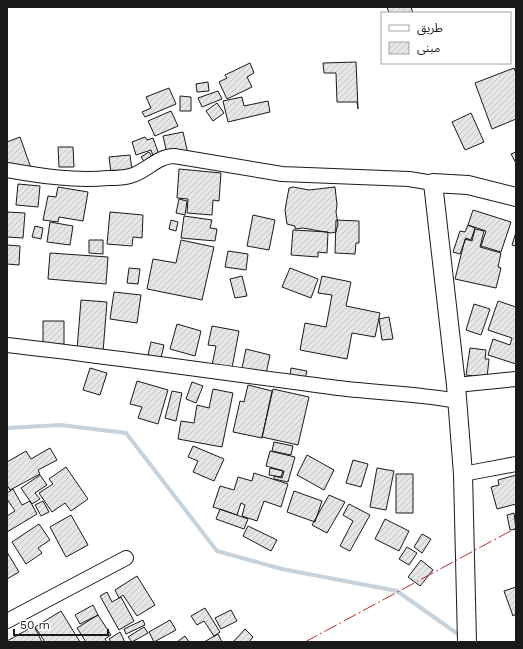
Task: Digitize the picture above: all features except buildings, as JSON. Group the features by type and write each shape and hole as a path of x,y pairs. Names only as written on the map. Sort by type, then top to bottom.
{"main road":[{"path":"467,635 464,474 433,183 468,185 516,196"}],"street":[{"path":"7,170 51,178 92,180 129,177 166,157 174,156 282,174 409,179 433,183"},
{"path":"7,346 88,354 349,390 441,398 516,379"},
{"path":"464,474 516,464"},
{"path":"7,621 126,558"}],"waterway":[{"path":"7,428 60,425 126,433 217,551 282,569 397,591 462,637"}],"power":[{"path":"305,642 516,528"}]}
